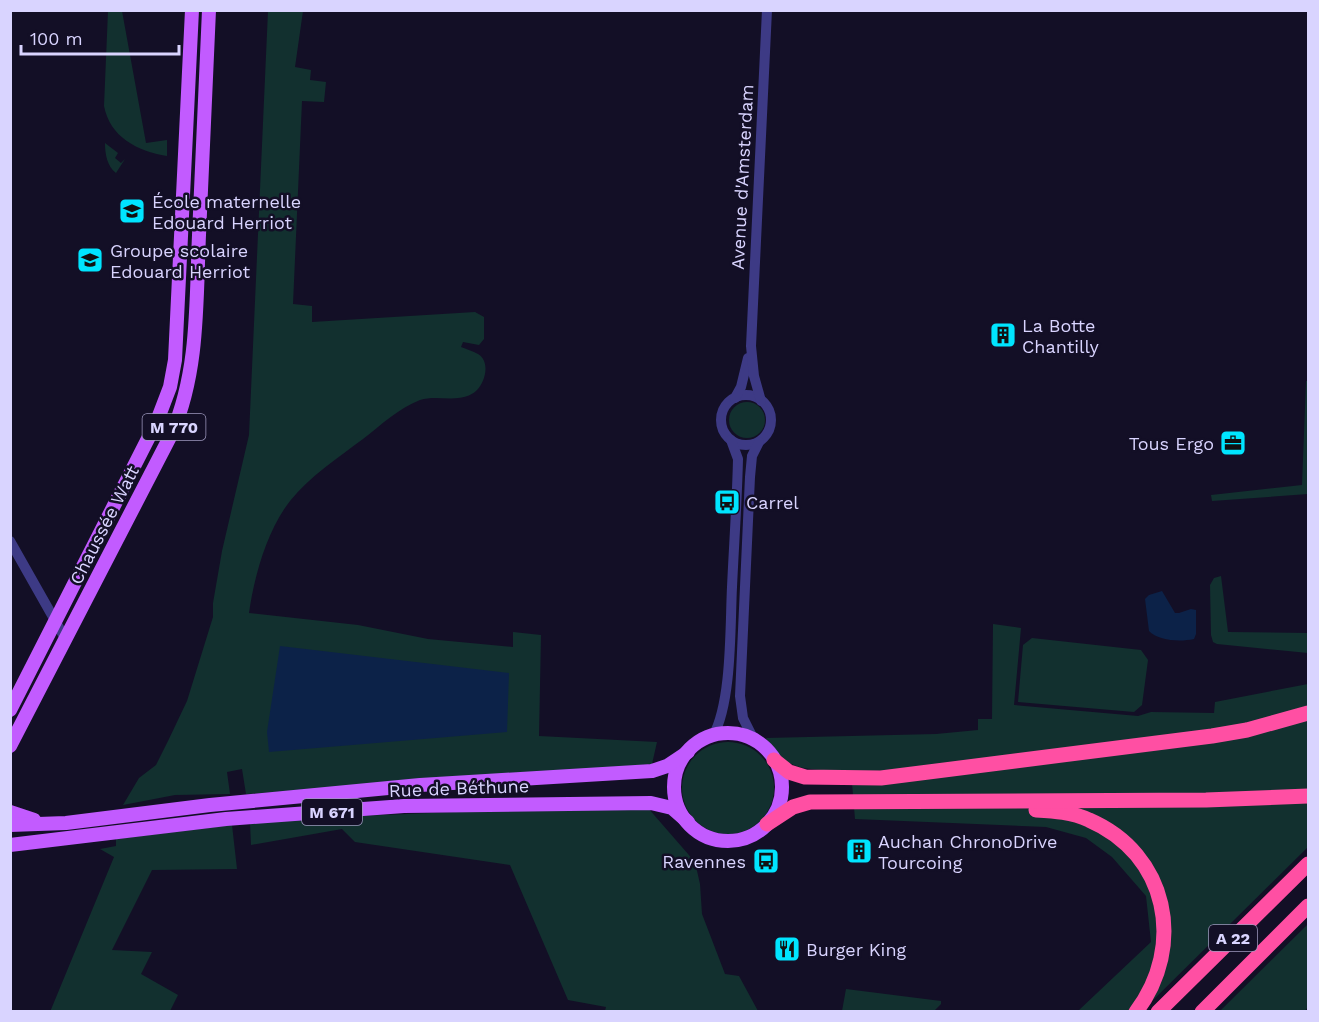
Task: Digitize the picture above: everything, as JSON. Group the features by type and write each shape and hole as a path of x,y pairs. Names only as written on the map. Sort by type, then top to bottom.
{"highway":[{"path":"774,760 789,772 806,777 881,778 1212,736 1247,730 1308,713"},
{"path":"862,802 1206,800 1308,796"},
{"path":"767,824 785,811 801,804 820,801 1063,812 1090,820 1115,835 1130,848 1147,869 1159,893 1164,940 1162,958 1152,986 1136,1011"},
{"name":"A 22","path":"1158,1011 1308,864"},
{"name":"A 22","path":"1202,1011 1308,906"}],"main road":[{"name":"Chaussée Watt","path":"10,710 157,421 170,387 175,360 192,10"},
{"name":"Chaussée Watt","path":"10,746 172,433 185,398 191,364 209,10"},
{"path":"734,734 754,740 764,747 774,760 781,780 781,796 776,811 767,824 750,836 728,841 704,835 688,822 679,808 674,787 679,765 699,742 713,736 734,734"},
{"name":"Rue de Béthune","path":"10,825 66,823 210,805 420,785 652,771 667,766 688,752"},
{"name":"Rue de Béthune","path":"10,845 226,819 404,807 651,803 672,808 688,822"},
{"name":"Rue de Béthune","path":"10,812 24,818 66,823"}],"street":[{"name":"Avenue d'Amsterdam","path":"761,400 754,376 751,346 767,10"},
{"name":"Avenue d'Amsterdam","path":"735,398 742,383 751,346"},
{"path":"713,736 723,708 730,627 738,463 736,449 723,430 721,418 725,408 735,398 750,396 761,400 768,408 771,422 769,432 759,442 752,456 750,477 740,696 743,718 754,740"},
{"path":"731,440 743,445 759,442"},
{"path":"10,541 66,640"}],"green space":[{"path":"108,11 122,11 146,143 167,140 167,156 145,150 126,141 107,117 104,106"},
{"path":"268,11 303,11 295,67 311,70 310,80 326,82 324,102 302,101 293,304 312,306 312,322 475,312 484,317 484,339 479,345 463,342 461,347 482,357 485,371 480,386 471,394 457,398 427,398 412,403 397,412 298,492 282,513 268,540 254,584 249,613 358,625 428,639 513,647 513,632 541,635 539,736 657,742 652,764 246,794 242,769 227,772 230,794 175,795 123,805 139,778 156,765 187,701 213,617 213,603 222,551 249,435"},
{"path":"105,143 118,153 115,158 121,163 125,159 116,173 107,160"},
{"path":"1306,381 1308,381 1308,494 1212,501 1211,495 1302,485"},
{"path":"747,402 760,407 765,420 760,433 747,438 734,433 729,420 734,407"},
{"path":"1221,576 1228,632 1308,633 1308,653 1213,642 1210,585 1214,578"},
{"path":"993,624 1021,628 1014,705 1138,716 1151,712 1214,713 1215,702 1308,684 1308,847 1141,1012 1078,1011 1151,942 1146,896 1112,857 1086,838 1046,827 855,819 851,771 802,768 783,758 766,738 936,734 978,730 978,719 992,719"},
{"path":"1032,638 1141,650 1148,660 1142,705 1134,712 1018,702 1023,645"},
{"path":"728,742 746,745 761,755 771,770 774,788 771,806 761,821 746,831 728,834 710,831 695,821 685,806 682,788 685,770 695,755 710,745"},
{"path":"553,808 648,808 695,862 700,884 702,914 725,974 739,976 758,1011 605,1011 606,1007 568,1000 510,865 355,842 342,829 251,845 250,823 334,817"},
{"path":"232,825 237,869 152,870 112,950 152,952 141,974 178,995 170,1011 50,1012 114,857 100,849 116,846 116,839"},
{"path":"1308,924 1308,1007 1304,1012 1220,1011"},
{"path":"846,989 941,1001 941,1004 934,1011 842,1011"}],"water":[{"path":"1162,591 1175,613 1196,610 1194,639 1170,640 1158,637 1149,631 1145,599 1149,595"},
{"path":"280,646 509,673 507,732 269,752 267,732"}],"place":[{"name":"École maternelle Edouard Herriot","path":"132,211"},
{"name":"Groupe scolaire Edouard Herriot","path":"90,260"},
{"name":"La Botte Chantilly","path":"1003,335"},
{"name":"Tous Ergo","path":"1233,443"},
{"name":"Carrel","path":"727,502"},
{"name":"Auchan ChronoDrive Tourcoing","path":"859,851"},
{"name":"Ravennes","path":"766,861"},
{"name":"Burger King","path":"787,949"}]}
